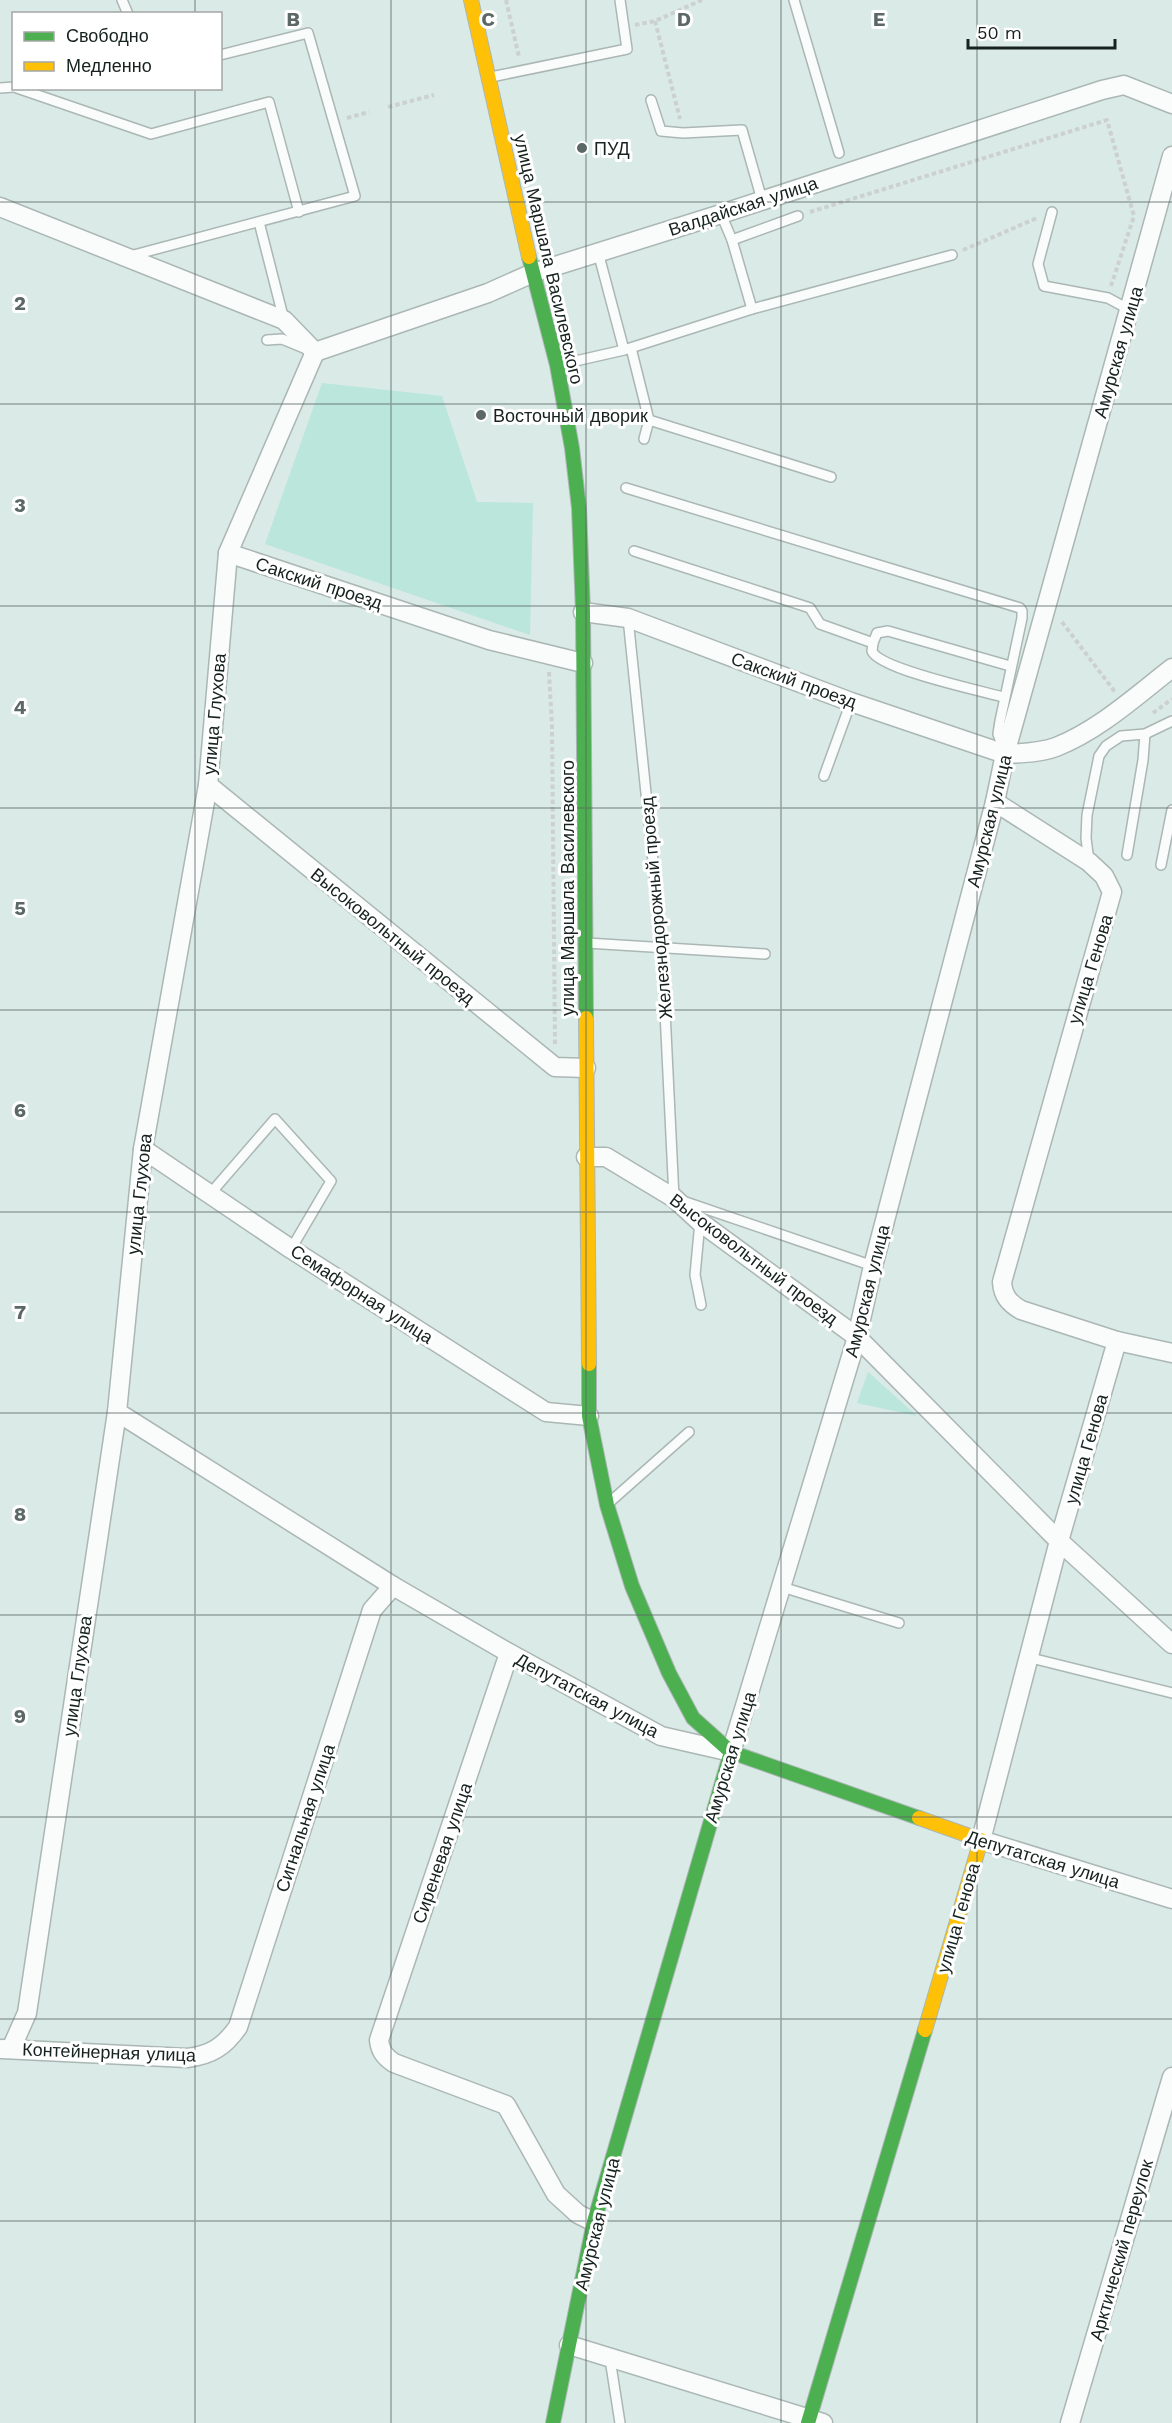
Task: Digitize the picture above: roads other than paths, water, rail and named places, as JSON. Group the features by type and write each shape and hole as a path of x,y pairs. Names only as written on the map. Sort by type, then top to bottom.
{"main road":[{"name":"улица Маршала Василевского","path":"471,0 533,273 557,365 572,448 579,507 583,612 589,1416 607,1505 632,1586 669,1673 693,1718 731,1752"},
{"name":"Депутатская улица","path":"731,1752 981,1840"},
{"name":"Амурская улица","path":"553,2423 594,2222 731,1752"},
{"name":"улица Генова","path":"814,2422 981,1840"}],"street":[{"name":"Валдайская улица","path":"315,352 488,293 533,273 1124,85 1172,104"},
{"name":"Амурская улица","path":"731,1752 857,1337 873,1266 995,802 1005,754 1172,156"},
{"path":"0,207 284,320 315,352"},
{"name":"улица Глухова","path":"5,2049 27,2013 117,1412 143,1149 208,785 228,553 315,352"},
{"name":"Сакский проезд","path":"228,553 489,639 583,663"},
{"name":"Сакский проезд","path":"583,612 628,618 852,702 1005,754"},
{"path":"1005,754 1029,753 1055,747 1090,729 1172,668"},
{"name":"Высоковольтный проезд","path":"208,785 555,1067 586,1068"},
{"path":"995,802 1089,862"},
{"name":"улица Генова","path":"1089,862 1104,876 1112,892 1110,904 1099,933 1002,1282 1007,1299 1021,1310 1117,1341 1172,1353"},
{"name":"Семафорная улица","path":"143,1149 291,1248 546,1412 589,1416"},
{"name":"Высоковольтный проезд","path":"586,1157 606,1157 674,1198 700,1222 857,1337 1059,1541 1172,1644"},
{"name":"улица Генова","path":"981,1840 1059,1541 1117,1341"},
{"name":"Депутатская улица","path":"117,1412 393,1586 509,1653 662,1736 731,1752"},
{"name":"Сигнальная улица","path":"217,2050 229,2040 238,2027 372,1610 393,1586"},
{"name":"Сиреневая улица","path":"509,1653 379,2040 383,2054 394,2063 506,2105 556,2194 578,2214 594,2222"},
{"name":"Депутатская улица","path":"981,1840 1172,1899"},
{"name":"Контейнерная улица","path":"5,2049 187,2058 202,2056 217,2050"},
{"name":"Арктический переулок","path":"1070,2423 1172,2077"},
{"path":"569,2345 814,2422"}],"lane":[{"path":"489,78 522,69 627,49 620,0"},
{"path":"794,0 839,153"},
{"path":"125,258 300,213 355,196 308,33 222,54"},
{"path":"21,90 151,134 269,102 300,213"},
{"path":"651,100 661,131 683,133 742,130 762,200"},
{"path":"1052,212 1038,264 1044,286 1108,298 1130,310"},
{"path":"721,214 732,240 752,309"},
{"path":"732,240 798,216"},
{"path":"259,222 284,320"},
{"path":"597,252 649,420 644,439"},
{"path":"557,365 628,349 752,309 952,255"},
{"path":"267,340 282,339 315,352"},
{"path":"649,420 831,477"},
{"path":"626,488 1020,608 1022,618 1003,697 998,734 1005,754"},
{"path":"634,552 810,608 820,624 873,643"},
{"name":"Железнодорожный проезд","path":"628,618 662,949 674,1198"},
{"path":"1003,697 941,682 879,660 872,651 873,643 877,633 888,631 1010,666"},
{"path":"824,776 852,702"},
{"path":"1089,862 1086,838 1088,815 1099,756 1106,746 1121,736 1145,734 1172,721"},
{"path":"1127,855 1143,760 1145,734"},
{"path":"1161,865 1172,810"},
{"path":"586,943 765,954"},
{"path":"210,1194 275,1119 331,1181 291,1248"},
{"path":"674,1198 873,1266"},
{"path":"700,1222 695,1275 700,1305"},
{"path":"607,1505 688,1432"},
{"path":"782,1587 899,1623"},
{"path":"1028,1657 1172,1693"},
{"path":"610,2359 620,2423"}],"place":[{"name":"ПУД","path":"582,148"},
{"name":"Восточный дворик","path":"481,415"}]}
